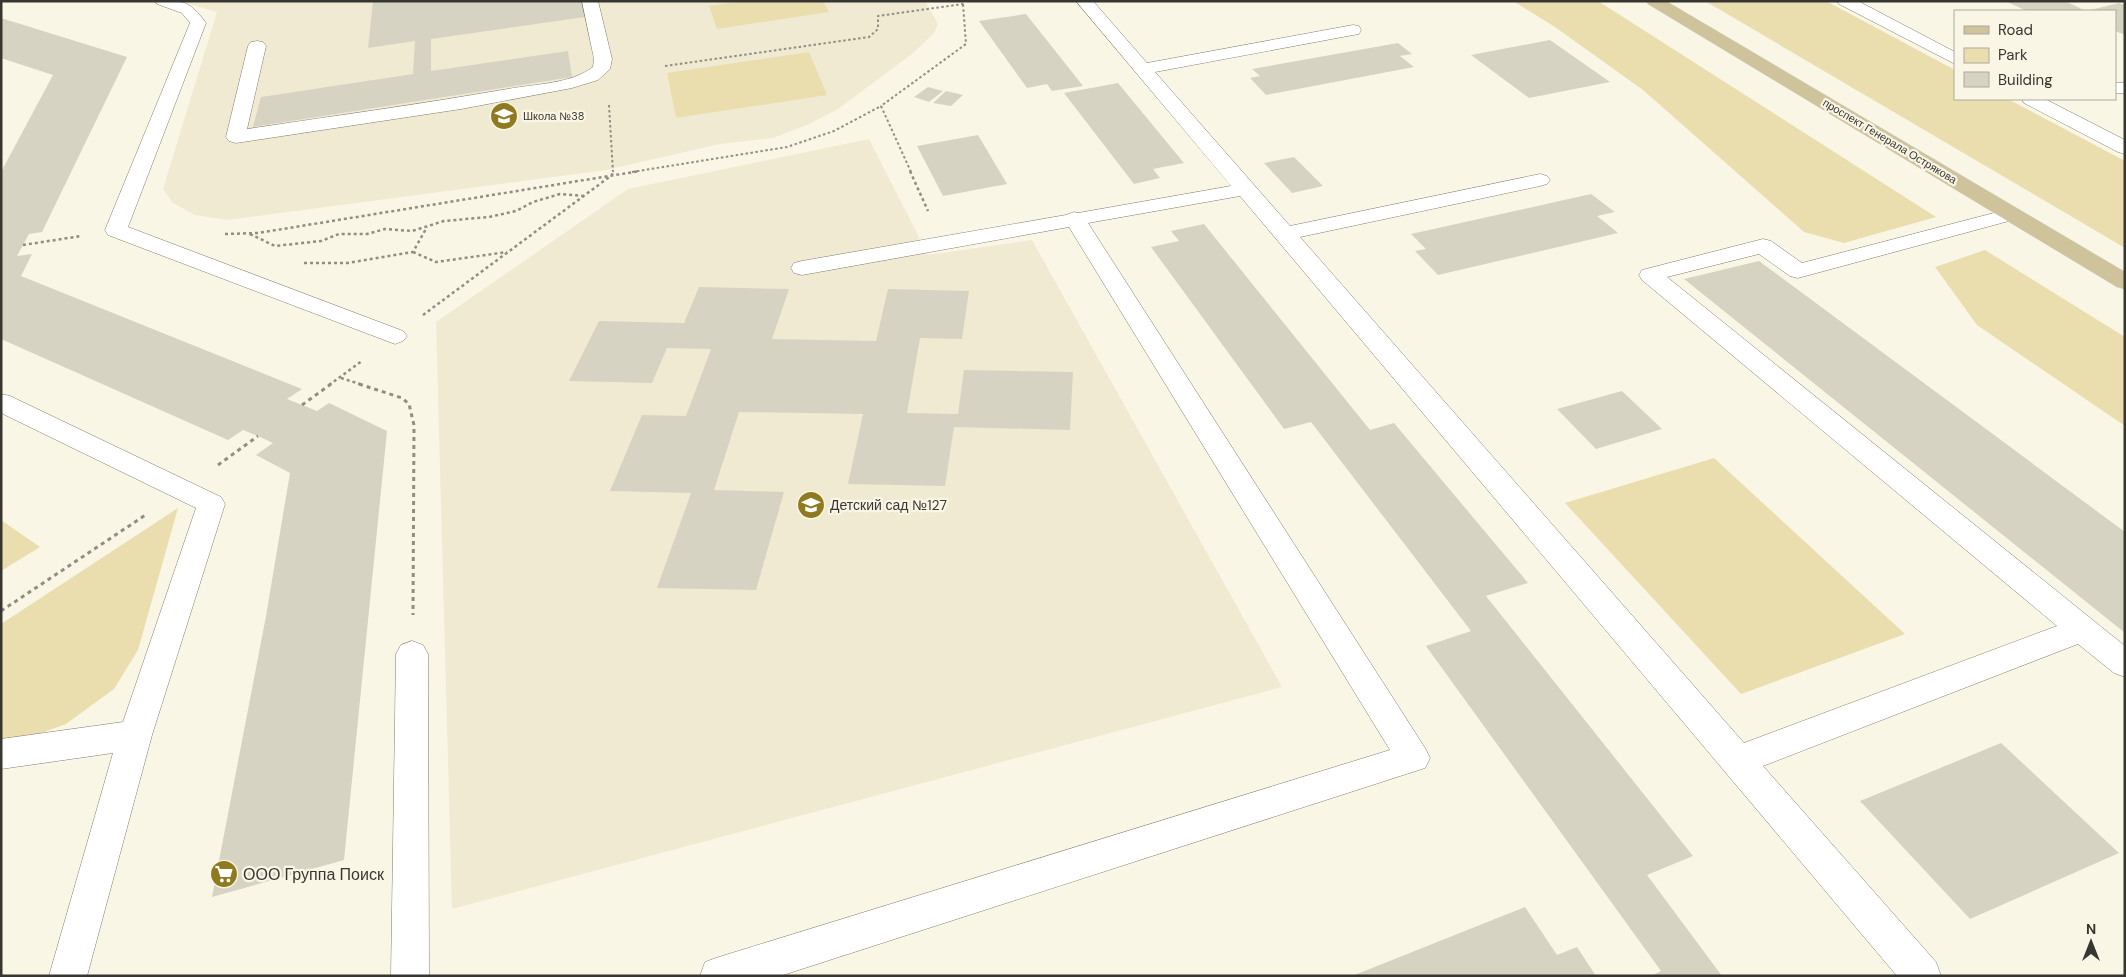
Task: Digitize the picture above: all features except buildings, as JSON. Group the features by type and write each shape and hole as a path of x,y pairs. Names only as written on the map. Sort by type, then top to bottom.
{"main road":[{"name":"проспект Генерала Острякова","path":"1654,1 2125,282"}],"street":[{"path":"162,1 188,10 198,23 116,230 395,336"},
{"path":"257,46 236,137 460,103 572,83 592,76 601,69 603,58 590,1"},
{"path":"1084,1 1922,976"},
{"path":"1845,1 1954,58"},
{"path":"1142,69 1353,30"},
{"path":"2033,100 2125,148"},
{"path":"1284,234 1540,180"},
{"path":"802,268 942,241 1246,189"},
{"path":"2013,214 1798,272 1764,246 1650,275 2125,664"},
{"path":"719,976 1413,758 1074,218"},
{"path":"1,402 210,504 135,735 68,976"},
{"path":"1737,761 2083,630"},
{"path":"410,976 412,654"},
{"path":"1,754 135,735"}],"path":[{"path":"223,234 250,233 787,147 834,130 881,106 966,44 964,3 878,16 878,29 869,37 665,66"},
{"path":"302,405 342,378 395,336 612,175 614,168 608,90 592,76"},
{"path":"881,106 942,241"},
{"path":"250,233 275,246 321,241 339,234 367,234 385,229 412,231 444,221 489,217 516,211 534,202 560,194 584,196"},
{"path":"413,252 427,226"},
{"path":"23,245 116,230"},
{"path":"272,254 275,246"},
{"path":"302,264 311,262 348,263 413,252 436,262 510,251"},
{"path":"342,378 402,398 409,404 414,425 412,654"},
{"path":"1,611 182,490 258,436"}],"shaded area":[{"name":"Школа №38","path":"179,1 925,1 938,24 934,33 912,54 838,109 809,124 773,138 720,144 606,170 227,220 195,215 173,203 163,189 217,12"},
{"name":"Детский сад №127","path":"869,139 928,255 1032,240 1282,687 452,909 436,322 628,189"}],"green space":[{"path":"742,1 823,1 829,12 717,29 709,6"},
{"path":"1513,1 1598,1 1936,217 1844,243 1804,232 1643,90 1555,27"},
{"path":"1705,1 1826,1 1954,69 1954,100 2010,100 2125,161 2125,248"},
{"path":"809,52 827,95 676,118 667,73"},
{"path":"1985,250 2125,337 2125,426 1977,325 1935,267"},
{"path":"1714,458 1905,634 1741,694 1565,503"},
{"path":"178,508 138,650 114,689 66,724 16,742 1,739 1,624"},
{"path":"1,520 40,547 1,571"}],"place":[{"name":"Школа №38","path":"504,116"},
{"name":"Детский сад №127","path":"811,505"},
{"name":"ООО Группа Поиск","path":"224,874"}]}
